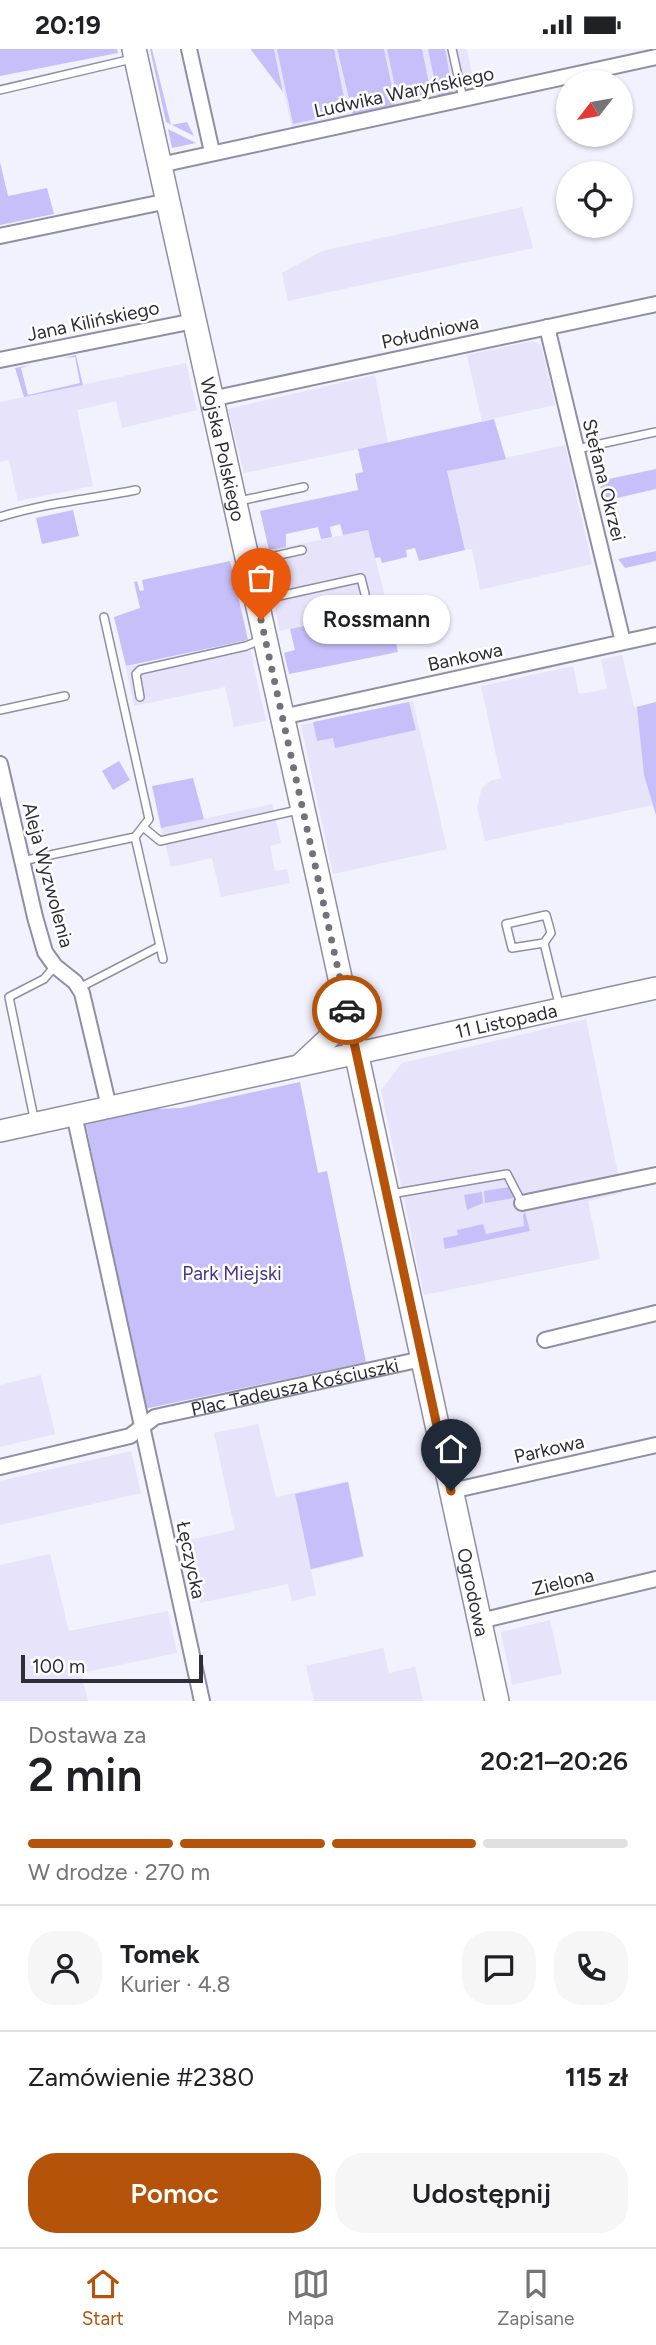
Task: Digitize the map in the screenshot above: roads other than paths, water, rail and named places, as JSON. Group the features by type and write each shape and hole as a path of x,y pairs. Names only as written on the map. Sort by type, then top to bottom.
{"main road":[{"name":"Wojska Polskiego","path":"135,54 356,1054"},
{"name":"11 Listopada","path":"356,1054 656,988"},
{"path":"300,1066 332,1035 346,1008"},
{"path":"0,1131 356,1054"},
{"name":"Plac Tadeusza Kościuszki","path":"356,1054 422,1359"},
{"name":"Ogrodowa","path":"422,1359 497,1701"}],"street":[{"path":"189,49 212,152"},
{"name":"Ludwika Waryńskiego","path":"160,165 656,57"},
{"path":"0,236 168,201"},
{"name":"Południowa","path":"211,398 656,304"},
{"name":"Jana Kilińskiego","path":"0,360 194,321"},
{"name":"Stefana Okrzei","path":"547,327 623,642"},
{"name":"Bankowa","path":"282,717 656,635"},
{"name":"Aleja Wyzwolenia","path":"0,764 45,952 55,966 79,988"},
{"path":"79,988 109,1107"},
{"path":"74,1114 142,1427"},
{"path":"522,1203 656,1175"},
{"path":"545,1340 656,1314"},
{"name":"Plac Tadeusza Kościuszki","path":"0,1467 130,1436 155,1417 181,1410 422,1359"},
{"name":"Łęczycka","path":"142,1427 202,1701"},
{"name":"Parkowa","path":"451,1491 656,1445"},
{"name":"Zielona","path":"480,1621 656,1579"}],"lane":[{"path":"452,49 463,99"},
{"path":"0,90 135,54"},
{"path":"577,449 656,432"},
{"path":"234,502 304,487"},
{"path":"0,517 35,506 81,501 136,490"},
{"path":"248,562 302,550"},
{"path":"257,601 361,578 365,594"},
{"path":"22,861 135,837 149,819 104,618"},
{"path":"140,697 136,676 140,670 246,646 265,639"},
{"path":"0,710 65,696"},
{"path":"143,827 160,841 302,809"},
{"path":"135,837 163,959"},
{"path":"544,943 512,948 506,924 546,915 551,933 544,943 560,1009"},
{"path":"79,988 160,946"},
{"path":"35,1123 9,997 44,979 55,966"},
{"path":"387,1195 507,1174 522,1203"}],"place":[{"name":"Rossmann","path":"261,620"}],"park label":[{"name":"Park Miejski","path":"232,1273"}]}
